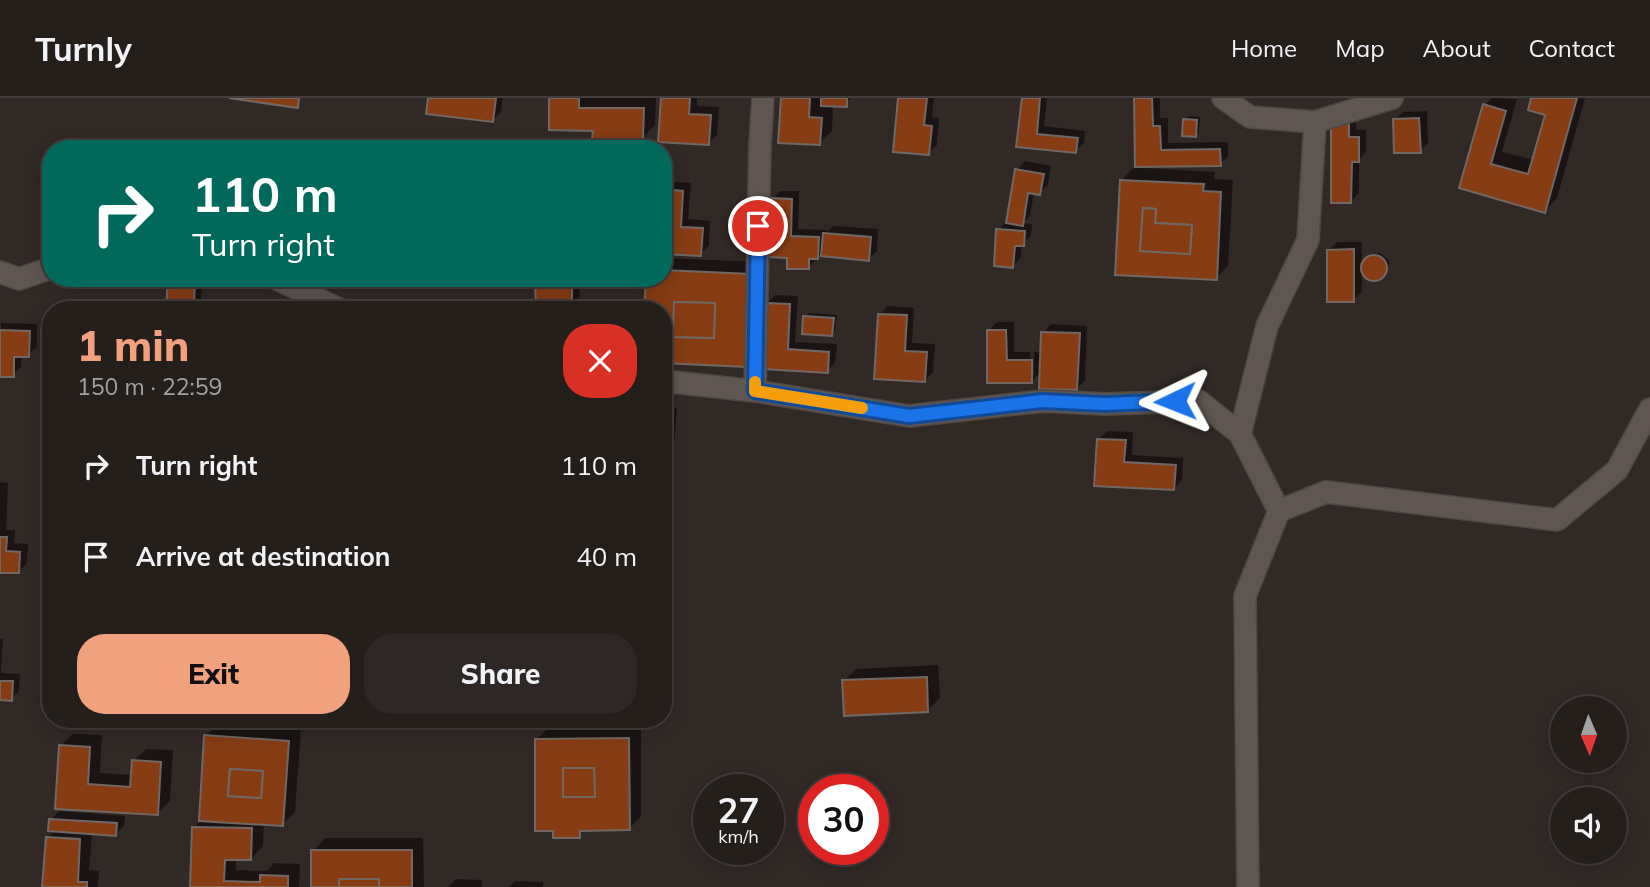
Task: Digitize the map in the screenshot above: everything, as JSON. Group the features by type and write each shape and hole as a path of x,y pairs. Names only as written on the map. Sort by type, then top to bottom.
{"street":[{"path":"755,391 763,98"},
{"path":"1223,98 1250,117 1315,121 1392,98"},
{"path":"1240,433 1267,326 1308,240 1315,121"},
{"path":"0,272 19,279 42,271"},
{"path":"294,287 322,301"},
{"path":"672,382 755,391 909,416 1042,401 1105,404 1199,401 1240,433 1279,512"},
{"path":"1248,887 1245,596 1279,512 1326,492 1557,520 1617,470 1650,409"}],"building":[{"path":"229,98 299,98 298,108"},
{"path":"428,98 496,98 493,122 426,114"},
{"path":"549,98 579,98 579,108 644,108 643,139 592,139 593,131 549,130"},
{"path":"661,98 690,98 689,114 711,115 709,145 658,140"},
{"path":"781,98 810,98 809,117 822,118 820,145 778,143"},
{"path":"821,98 847,98 847,107 821,106"},
{"path":"898,98 927,98 924,125 932,126 929,155 893,152"},
{"path":"1022,98 1040,98 1037,134 1078,138 1076,153 1016,147"},
{"path":"1134,98 1152,98 1153,126 1160,126 1161,150 1220,149 1221,166 1135,167"},
{"path":"1531,98 1577,98 1545,213 1459,188 1483,104 1506,111 1491,164 1528,174 1545,115 1528,110"},
{"path":"1419,118 1421,153 1394,153 1393,119"},
{"path":"1183,119 1197,120 1196,137 1182,136"},
{"path":"1331,121 1349,122 1349,137 1359,137 1359,162 1352,162 1351,203 1331,203"},
{"path":"1015,169 1044,174 1040,195 1028,193 1023,226 1006,223"},
{"path":"1120,180 1204,184 1203,191 1221,192 1217,280 1115,275","holes":["1143,208 1156,209 1155,223 1192,225 1190,254 1140,251"]},
{"path":"672,190 683,191 681,227 703,228 701,256 672,254"},
{"path":"771,198 792,199 791,236 819,237 818,259 809,259 809,269 787,269 787,258 768,257"},
{"path":"1143,208 1156,209 1155,223 1192,225 1190,254 1140,251"},
{"path":"996,229 1025,231 1024,246 1015,246 1013,268 994,266"},
{"path":"823,233 871,237 869,261 821,256"},
{"path":"1354,249 1354,302 1327,302 1327,250"},
{"path":"1374,255 1383,259 1387,268 1383,277 1374,281 1365,277 1361,268 1365,259"},
{"path":"672,270 750,274 746,367 672,363 672,301 645,301 645,287 672,287","holes":["674,302 715,303 714,338 673,337"]},
{"path":"167,287 195,287 194,301 167,301"},
{"path":"535,287 572,287 572,301 536,301"},
{"path":"674,302 715,303 714,338 673,337"},
{"path":"765,303 790,304 788,349 829,352 828,373 761,369"},
{"path":"878,314 907,315 905,351 927,352 925,382 874,379"},
{"path":"803,316 834,318 832,336 802,334"},
{"path":"0,330 30,331 29,357 14,357 14,377 0,377"},
{"path":"987,330 1006,330 1007,360 1032,360 1032,383 987,383"},
{"path":"1041,332 1080,333 1077,390 1039,389"},
{"path":"1097,439 1126,440 1124,462 1176,465 1174,490 1094,486"},
{"path":"0,537 7,537 6,551 20,552 19,573 0,573"},
{"path":"927,677 928,712 844,716 842,680"},
{"path":"0,681 13,681 12,701 0,700"},
{"path":"204,735 289,741 283,826 199,821","holes":["230,769 263,771 261,798 228,796"]},
{"path":"629,738 630,830 580,831 580,838 553,838 553,831 535,831 535,739","holes":["563,768 594,768 595,797 563,797"]},
{"path":"59,745 90,747 88,784 130,787 132,760 161,762 158,815 55,809"},
{"path":"563,768 594,768 595,797 563,797"},
{"path":"230,769 263,771 261,798 228,796"},
{"path":"49,819 117,823 116,836 48,831"},
{"path":"192,827 252,828 251,860 225,860 224,881 260,882 260,875 288,876 288,887 190,887"},
{"path":"46,837 80,839 78,882 87,882 87,887 42,887"},
{"path":"311,850 412,850 412,887 379,887 379,879 339,879 339,887 311,887"},
{"path":"339,879 379,879 379,887 339,887"}],"slow traffic":[{"path":"755,382 755,391 862,408"}],"route":[{"path":"758,226 755,391 909,416 1042,401 1105,404 1175,401"}]}
